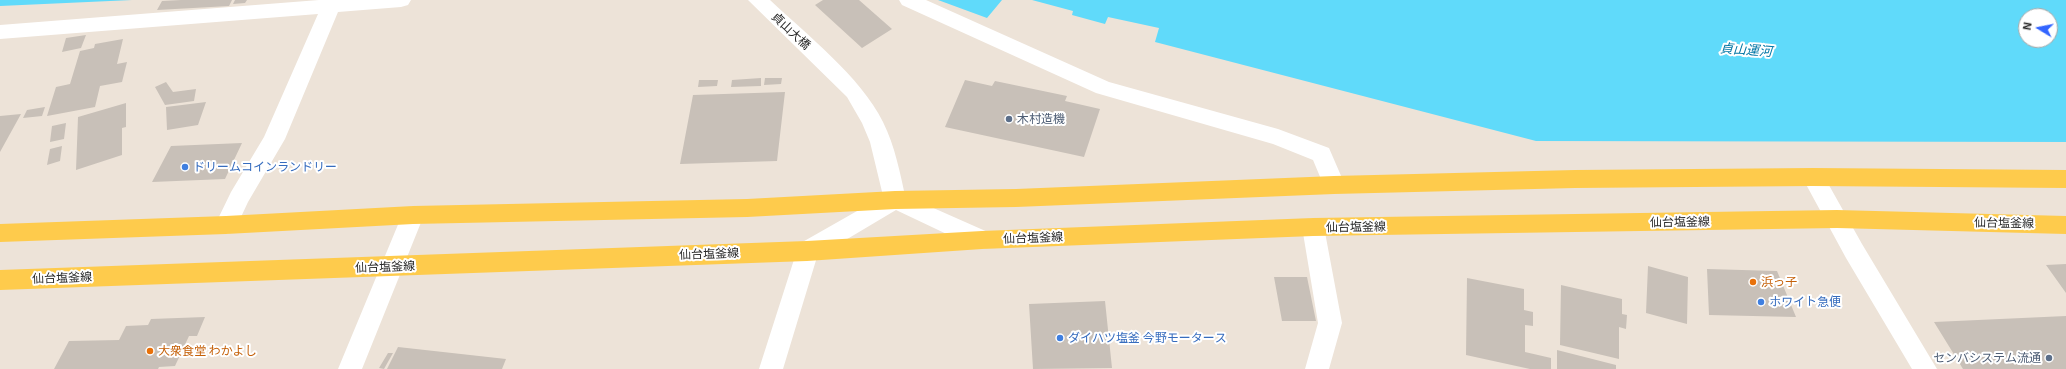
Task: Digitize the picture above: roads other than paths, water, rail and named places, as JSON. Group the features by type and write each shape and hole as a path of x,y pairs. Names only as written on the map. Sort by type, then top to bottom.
{"main road":[{"path":"0,233 226,226 413,215 747,208 895,200 1016,198 1334,185 1575,179 1813,177 2066,179"},
{"name":"仙台塩釜線","path":"0,280 807,251 982,240 1313,227 1837,219 2066,225"}],"street":[{"path":"0,32 84,27 401,0"},
{"name":"貞山大橋","path":"758,0 854,92 872,121 881,142 895,200"},
{"path":"909,0 1103,88 1278,137 1322,154 1334,185"},
{"path":"226,226 239,198 274,139 331,6"},
{"path":"1813,177 1925,369"},
{"path":"772,369 807,251 895,200 982,240"},
{"path":"350,369 413,215"},
{"path":"1313,227 1330,323 1317,369"}],"water":[{"path":"0,0 132,0 0,6"},
{"path":"938,0 1002,0 987,18"},
{"name":"貞山運河","path":"1032,0 2066,0 2066,142 1536,141 1155,42 1159,28 1108,17 1105,24 1072,15 1073,11"}],"place":[{"name":"木村造機","path":"1009,119"},
{"name":"ドリームコインランドリー","path":"185,167"},
{"name":"浜っ子","path":"1753,282"},
{"name":"ホワイト急便","path":"1761,302"},
{"name":"ダイハツ塩釜 今野モータース","path":"1060,338"},
{"name":"大衆食堂 わかよし","path":"150,351"},
{"name":"センバシステム流通","path":"2049,358"}]}
